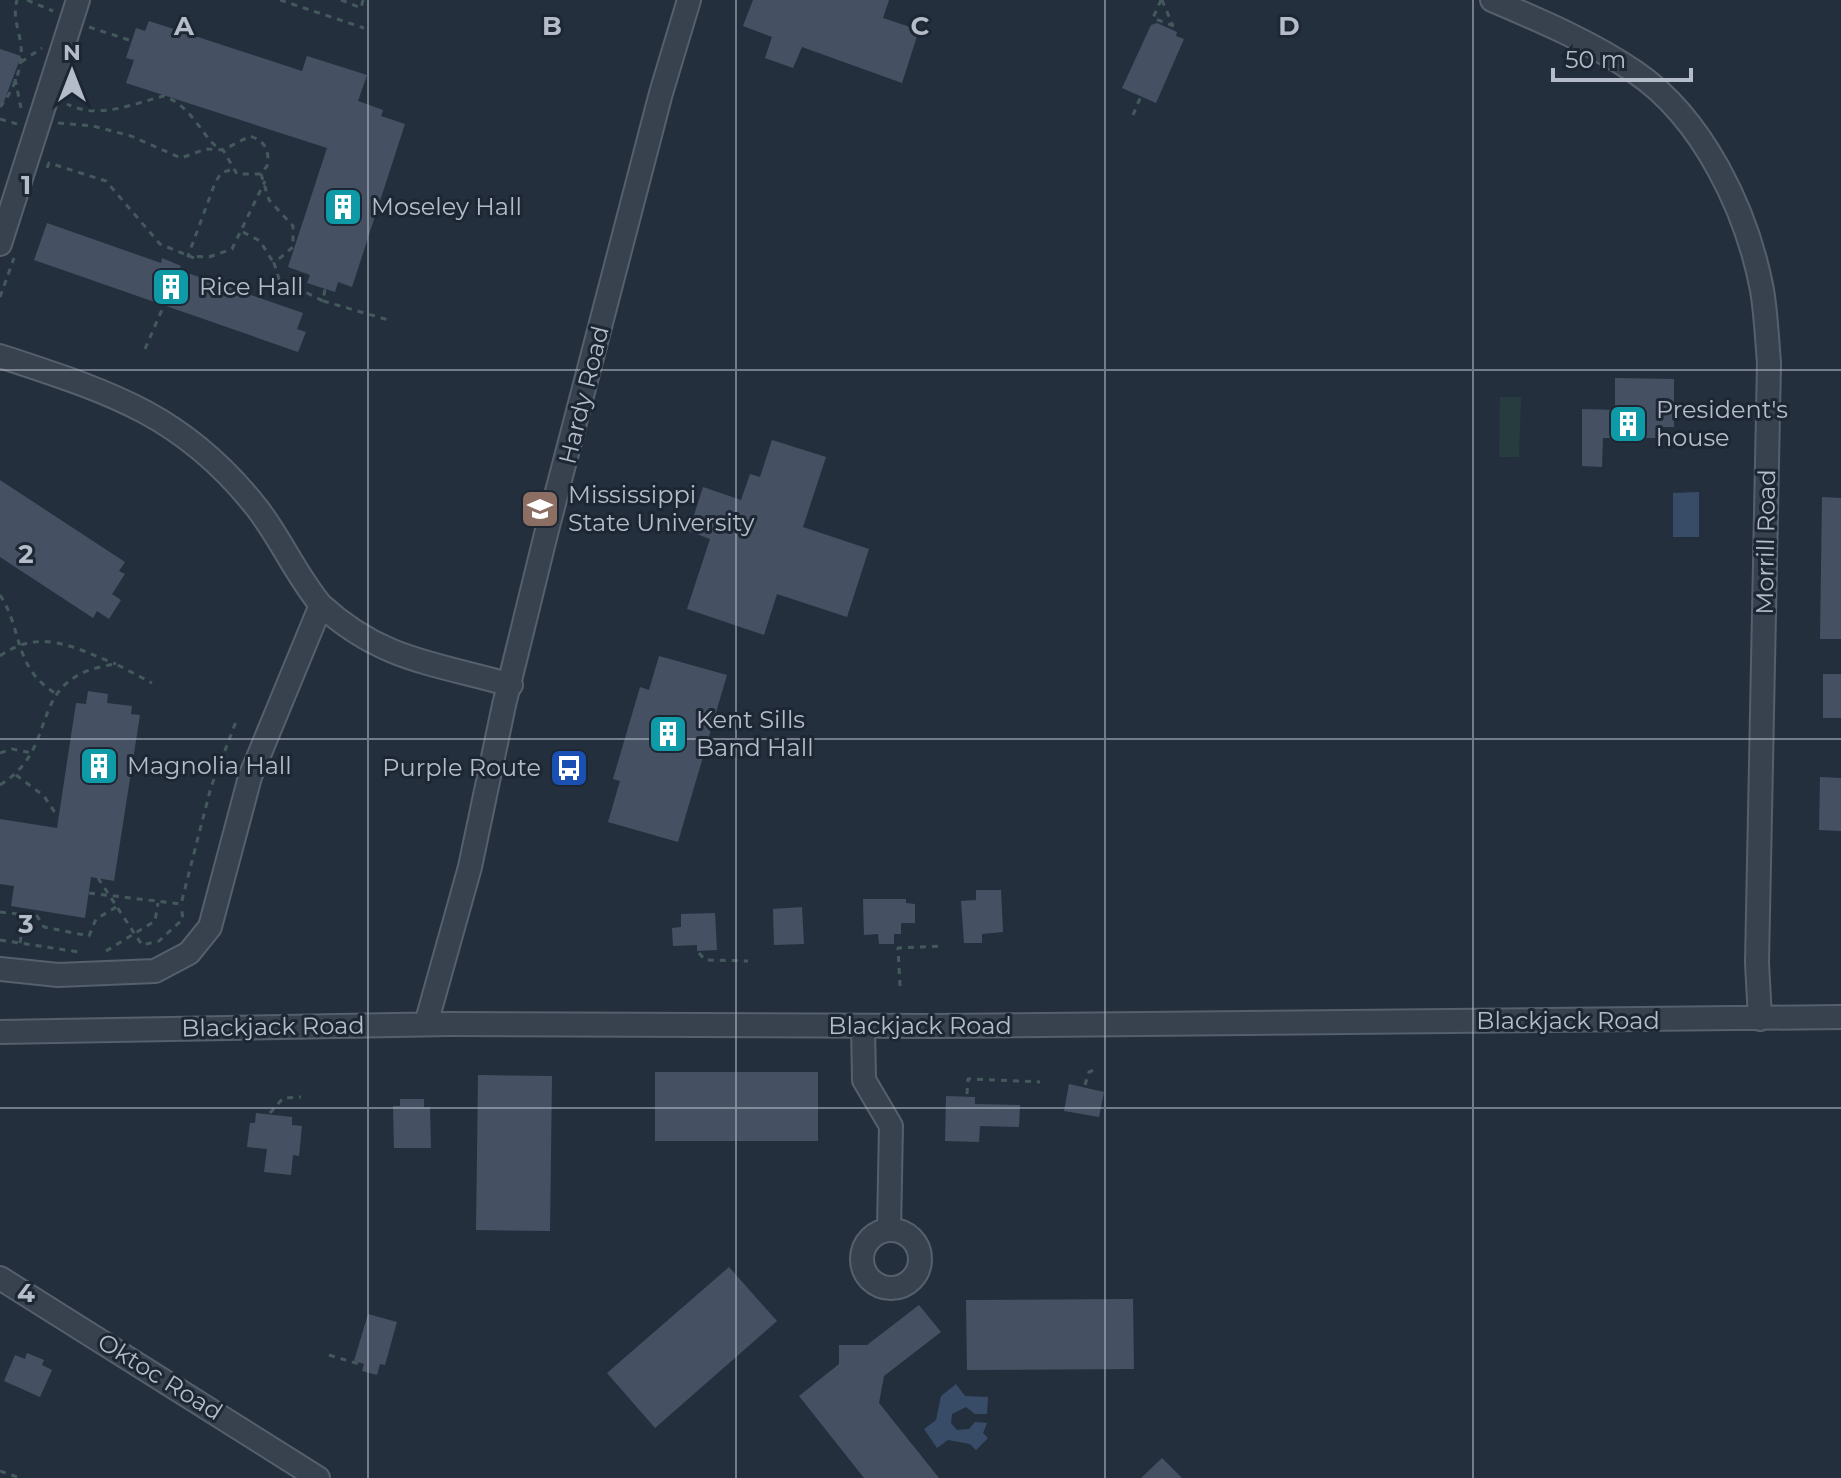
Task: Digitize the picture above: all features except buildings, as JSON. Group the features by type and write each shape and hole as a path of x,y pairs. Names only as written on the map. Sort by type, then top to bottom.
{"street":[{"name":"Hardy Road","path":"426,1024 470,867 511,685 661,93 689,0"},
{"name":"Morrill Road","path":"1492,0 1561,29 1636,72 1681,112 1713,162 1739,215 1762,289 1769,363 1758,948 1760,1019"},
{"path":"9,247 82,4"},
{"path":"0,356 95,387 174,427 231,477 260,512 301,582 350,632 417,663 511,685"},
{"path":"0,969 58,975 155,971 189,953 210,927 250,777 321,605"},
{"name":"Blackjack Road","path":"0,1032 426,1024 863,1026 1841,1017"},
{"path":"863,1026 864,1080 891,1126 889,1230"},
{"name":"Oktoc Road","path":"0,1278 318,1478"}],"path":[{"path":"0,107 10,95 21,62 15,10 17,0"},
{"path":"27,0 54,11"},
{"path":"280,0 364,28"},
{"path":"341,0 361,8 363,0"},
{"path":"1162,0 1153,18 1179,28"},
{"path":"1162,0 1173,26"},
{"path":"82,4 91,28"},
{"path":"21,62 42,48"},
{"path":"15,79 22,109"},
{"path":"64,102 87,112 102,112 164,96 189,111 215,148 223,150"},
{"path":"1133,115 1141,96"},
{"path":"0,119 17,124"},
{"path":"69,127 76,123 131,136 181,158 206,149 223,150 241,139 261,140 269,155 261,174"},
{"path":"223,150 232,169 248,177 261,174"},
{"path":"44,178 49,163 106,181 160,244 194,258"},
{"path":"232,169 221,173 215,183 188,256 221,255 232,249 243,232 257,192 265,181"},
{"path":"261,174 269,200 293,226 293,247 274,263"},
{"path":"243,232 260,241 274,263 279,279 323,301 392,321"},
{"path":"0,297 9,247"},
{"path":"323,301 325,289"},
{"path":"145,349 164,305"},
{"path":"0,595 11,612 12,629 34,677 55,693"},
{"path":"0,656 19,644 60,641 152,683"},
{"path":"0,785 16,775 32,753 55,693 77,673 116,664"},
{"path":"98,878 137,932 142,945 159,941 183,919 181,904 211,787 237,719"},
{"path":"0,753 12,749 32,753"},
{"path":"16,775 44,796 58,817"},
{"path":"89,893 181,904"},
{"path":"99,953 155,921 158,902"},
{"path":"0,912 37,916 44,927 89,936 96,919 118,906"},
{"path":"20,943 25,914"},
{"path":"0,940 91,954"},
{"path":"900,986 898,948 941,946"},
{"path":"699,953 705,960 748,961"},
{"path":"1085,1085 1089,1072 1097,1069"},
{"path":"967,1094 968,1079 1040,1082"},
{"path":"270,1113 283,1098 301,1097"},
{"path":"329,1355 359,1364"},
{"path":"0,1471 20,1478"}],"green space":[{"path":"1500,397 1521,397 1519,457 1499,457"}],"water":[{"path":"1699,492 1699,537 1673,537 1673,493"},
{"path":"956,1384 965,1396 988,1397 987,1414 975,1414 966,1407 952,1414 951,1423 957,1430 969,1429 975,1422 987,1423 983,1433 988,1438 976,1450 970,1444 948,1440 937,1448 924,1429 936,1420 941,1396"}],"place":[{"name":"Moseley Hall","path":"343,207"},
{"name":"Rice Hall","path":"171,287"},
{"name":"President's house","path":"1628,424"},
{"name":"Mississippi State University","path":"540,509"},
{"name":"Kent Sills Band Hall","path":"668,734"},
{"name":"Magnolia Hall","path":"99,766"},
{"name":"Purple Route","path":"569,768"}]}
